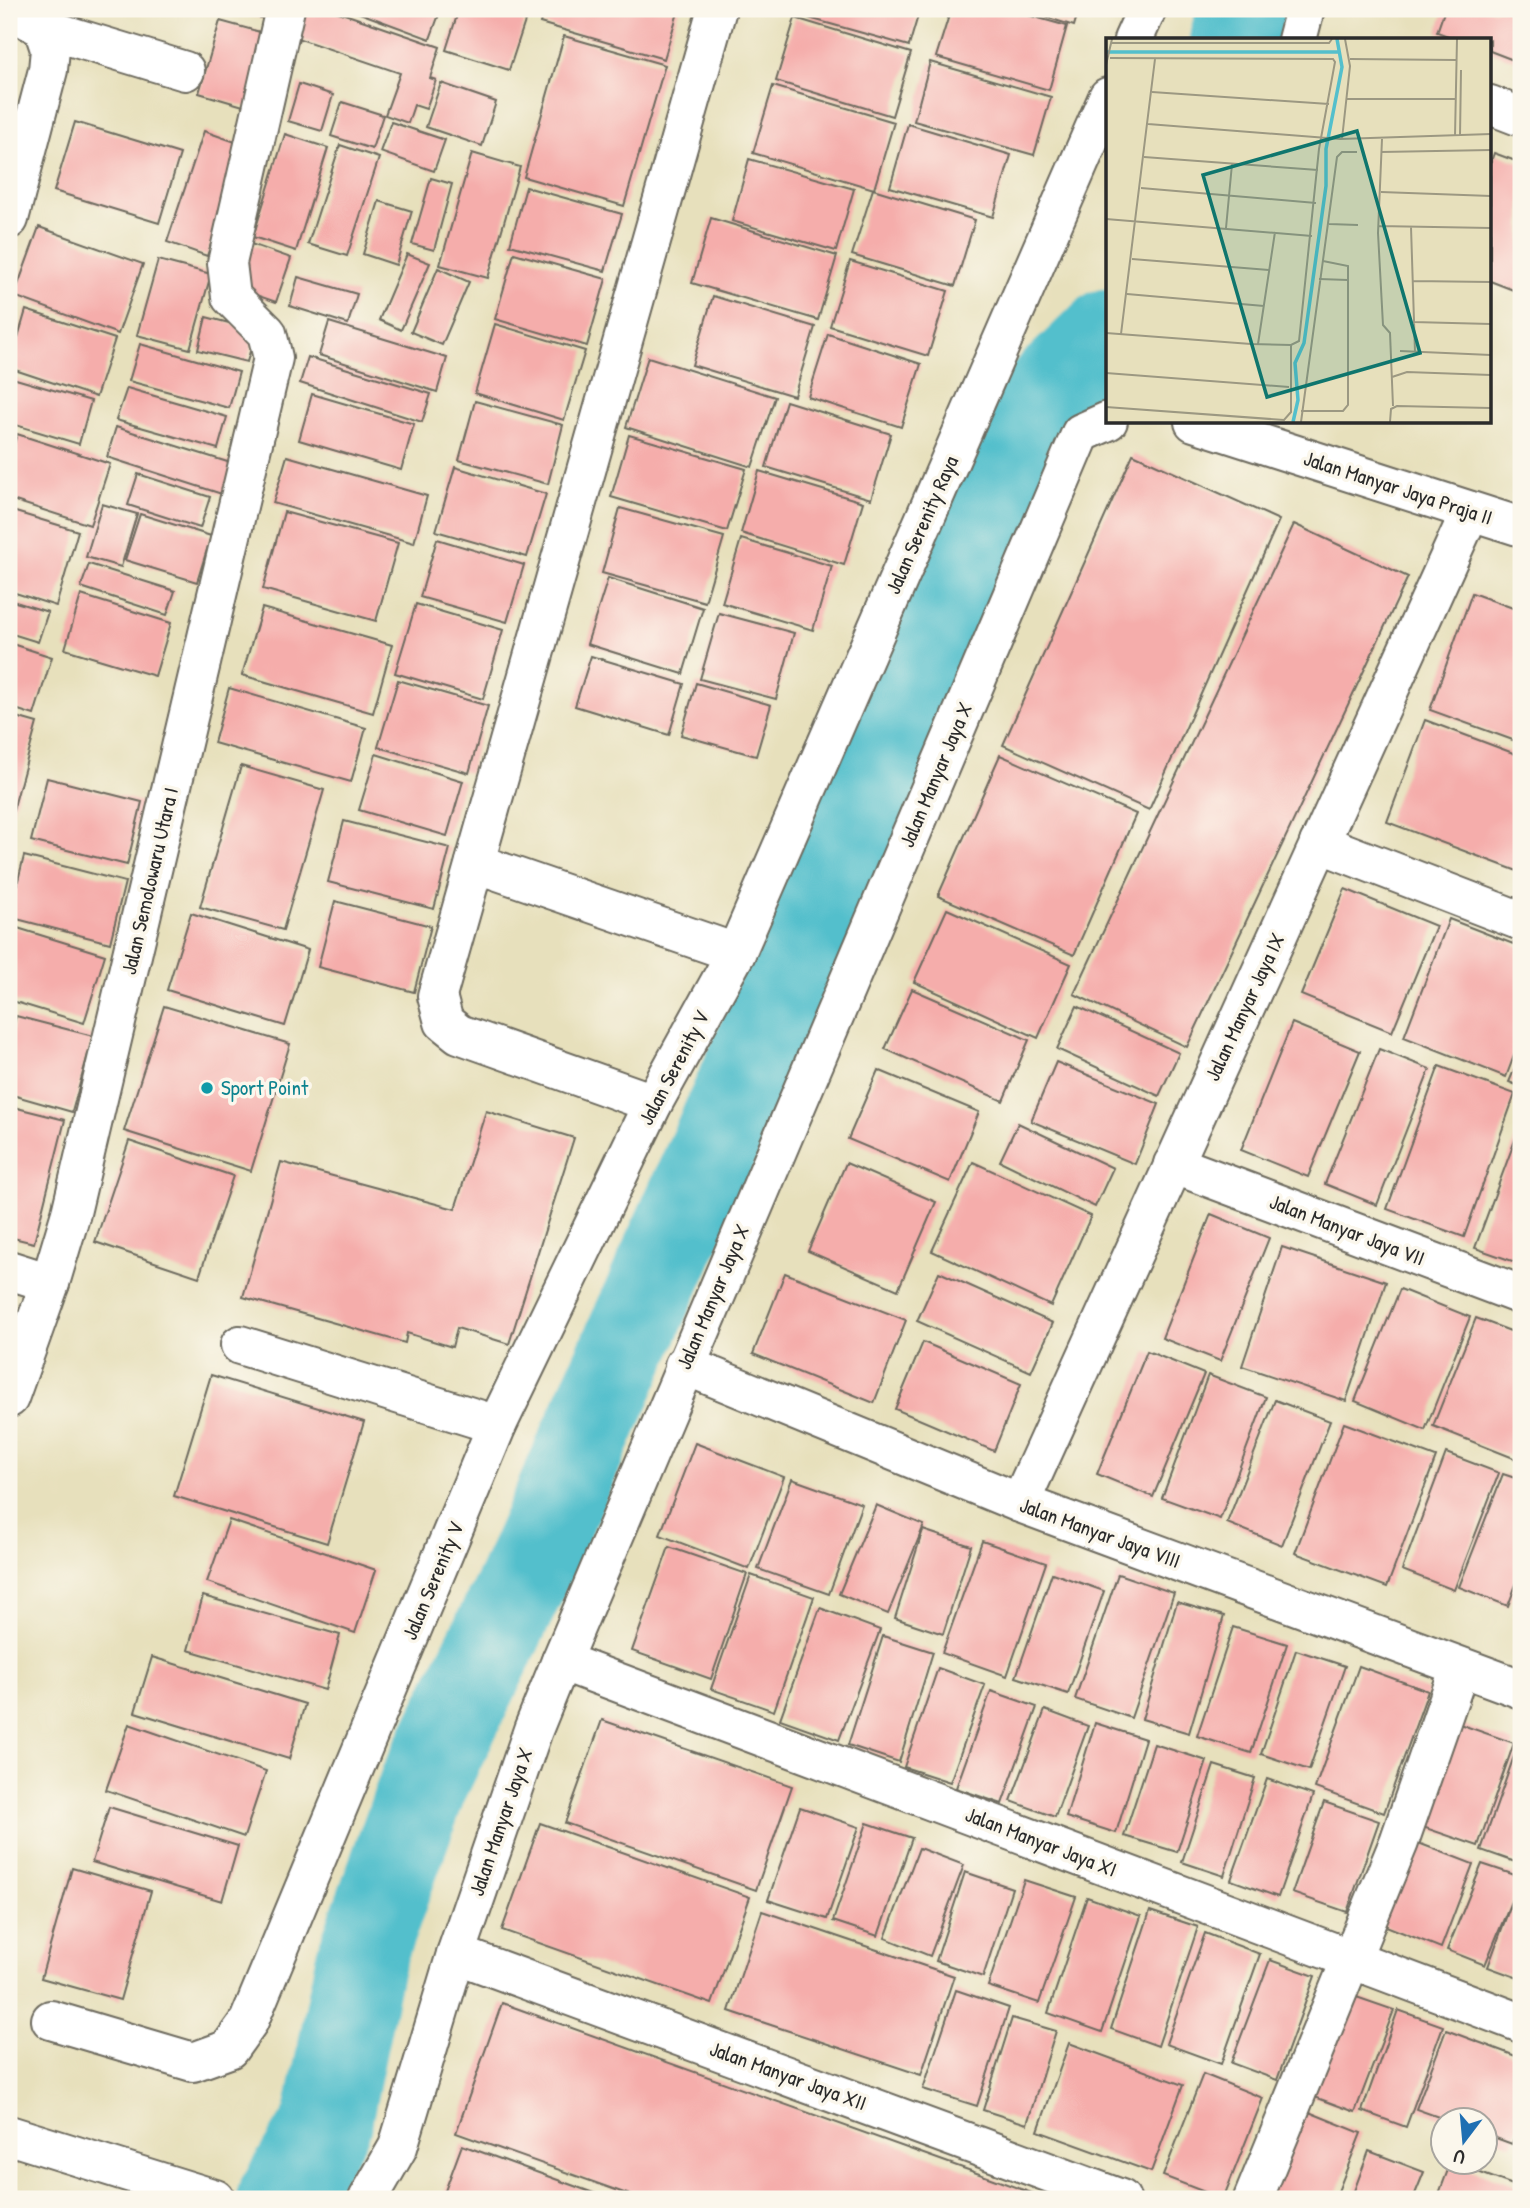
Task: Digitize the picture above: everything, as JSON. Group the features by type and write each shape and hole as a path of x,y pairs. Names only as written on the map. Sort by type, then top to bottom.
{"street":[{"path":"9,9 43,28 185,71"},
{"name":"Jalan Semolowaru Utara I","path":"9,1398 50,1283 71,1213 273,358 267,333 231,297 227,263 285,9"},
{"path":"653,1103 459,1034 444,1022 437,996 717,9"},
{"path":"1134,38 1147,9"},
{"path":"9,219 48,70 50,48 43,28"},
{"name":"Jalan Serenity Raya","path":"736,953 1106,102"},
{"path":"1492,106 1521,117"},
{"name":"Jalan Manyar Jaya X","path":"368,2199 398,2147 456,1954 561,1661 684,1365 1081,433 1106,422"},
{"name":"Jalan Manyar Jaya Praja II","path":"1200,424 1521,527"},
{"name":"Jalan Manyar Jaya IX","path":"1020,1503 1470,512"},
{"path":"1320,843 1521,921"},
{"path":"475,863 736,953"},
{"name":"Jalan Serenity V","path":"51,2020 193,2062 229,2049 254,2009 497,1425 653,1103 736,953"},
{"name":"Jalan Manyar Jaya VII","path":"1173,1164 1521,1295"},
{"path":"9,1270 50,1283"},
{"path":"240,1345 497,1425"},
{"name":"Jalan Manyar Jaya VIII","path":"684,1365 1020,1503 1521,1689"},
{"name":"Jalan Manyar Jaya XI","path":"561,1661 1521,2024"},
{"path":"1253,2199 1399,1842 1460,1667"},
{"name":"Jalan Manyar Jaya XII","path":"456,1954 1121,2199"},
{"path":"9,2135 155,2189 212,2198"}],"building":[{"path":"209,9 229,9 228,15"},
{"path":"244,9 274,9 272,20 243,14"},
{"path":"304,9 330,9 440,47 430,78 436,80 426,109 414,105 408,123 385,115 400,73 294,37"},
{"path":"349,9 441,9 430,39"},
{"path":"459,9 529,9 509,70 446,50"},
{"path":"544,9 679,9 664,59 540,23"},
{"path":"812,9 920,9 909,46 809,18"},
{"path":"951,9 1006,9 1067,26 1049,90 936,57"},
{"path":"1020,9 1079,9 1074,26"},
{"path":"1445,9 1521,9 1521,63 1492,52 1492,38 1454,38 1437,32"},
{"path":"795,18 911,53 892,116 776,81"},
{"path":"220,21 271,35 250,108 199,93"},
{"path":"564,36 665,65 624,206 524,177"},
{"path":"930,62 1051,97 1034,155 914,121"},
{"path":"441,83 496,102 482,146 426,127"},
{"path":"299,84 333,95 322,131 288,121"},
{"path":"773,86 894,122 874,189 753,153"},
{"path":"342,102 383,115 372,149 331,136"},
{"path":"75,122 180,154 159,223 54,191"},
{"path":"391,122 445,140 434,171 380,152"},
{"path":"908,124 1011,155 993,217 890,187"},
{"path":"204,131 244,145 207,256 167,242"},
{"path":"285,134 328,148 296,251 253,237"},
{"path":"340,145 379,158 347,256 308,244"},
{"path":"472,153 520,167 488,278 440,265"},
{"path":"1494,153 1521,163 1521,293 1492,282"},
{"path":"749,159 854,189 836,251 732,221"},
{"path":"431,178 452,184 434,250 412,244"},
{"path":"526,187 622,214 605,271 510,245"},
{"path":"873,189 975,220 955,286 852,255"},
{"path":"379,201 412,211 396,265 363,254"},
{"path":"711,218 837,256 818,320 692,283"},
{"path":"39,227 143,264 118,334 14,296"},
{"path":"251,244 291,258 276,302 236,288"},
{"path":"514,253 606,279 587,346 495,319"},
{"path":"407,254 430,263 401,330 379,320"},
{"path":"158,260 211,274 190,349 137,335"},
{"path":"850,261 948,291 928,356 830,326"},
{"path":"438,268 469,282 442,345 411,332"},
{"path":"298,277 357,294 348,324 290,306"},
{"path":"713,296 815,327 794,396 692,365"},
{"path":"26,310 115,339 96,397 9,368"},
{"path":"206,317 256,330 247,362 198,350"},
{"path":"329,322 447,358 437,392 319,355"},
{"path":"495,324 585,351 564,420 475,393"},
{"path":"828,334 921,364 901,427 808,397"},
{"path":"140,344 239,372 229,408 129,381"},
{"path":"308,357 431,394 422,422 300,383"},
{"path":"648,357 775,397 752,467 626,427"},
{"path":"9,377 91,401 79,444 9,423"},
{"path":"127,388 227,417 218,449 116,420"},
{"path":"312,394 414,424 401,470 299,440"},
{"path":"475,401 563,425 548,484 459,460"},
{"path":"786,401 891,434 871,499 766,467"},
{"path":"116,427 237,465 228,496 107,457"},
{"path":"17,434 110,464 90,525 9,499 9,461"},
{"path":"629,435 746,469 727,531 611,497"},
{"path":"1133,454 1279,520 1149,810 1003,745"},
{"path":"287,456 427,496 414,543 273,503"},
{"path":"455,467 546,494 527,557 436,531"},
{"path":"759,471 863,502 844,565 741,533"},
{"path":"138,474 210,497 200,528 128,505"},
{"path":"102,504 137,514 121,567 86,557"},
{"path":"620,508 724,537 705,602 602,573"},
{"path":"9,510 78,531 56,606 9,591"},
{"path":"284,512 398,543 376,621 263,589"},
{"path":"140,514 211,536 197,582 125,560"},
{"path":"1294,524 1408,577 1187,1047 1074,994"},
{"path":"437,539 524,565 507,622 420,597"},
{"path":"741,539 832,566 813,630 722,603"},
{"path":"89,564 175,591 167,615 81,587"},
{"path":"608,578 703,608 683,674 587,644"},
{"path":"1472,593 1521,611 1521,743 1430,710"},
{"path":"81,595 171,623 155,676 65,649"},
{"path":"9,600 48,612 38,642 9,633"},
{"path":"416,604 503,630 483,699 395,673"},
{"path":"262,608 392,645 373,713 242,675"},
{"path":"719,613 794,633 776,699 700,679"},
{"path":"9,643 52,657 34,715 9,707"},
{"path":"591,656 684,684 669,735 575,706"},
{"path":"398,680 488,706 469,773 378,747"},
{"path":"696,683 771,705 756,756 681,735"},
{"path":"229,688 366,728 351,782 214,743"},
{"path":"9,715 37,723 9,825"},
{"path":"1425,720 1521,756 1520,872 1387,822"},
{"path":"376,754 463,781 447,836 359,810"},
{"path":"1000,755 1136,814 1074,955 938,896"},
{"path":"241,766 324,790 283,930 200,907"},
{"path":"47,778 142,802 127,865 31,841"},
{"path":"344,821 450,848 434,909 328,882"},
{"path":"24,856 125,882 110,943 9,917"},
{"path":"1345,889 1436,926 1392,1032 1301,995"},
{"path":"335,901 431,926 414,992 318,967"},
{"path":"947,909 1071,964 1038,1038 914,982"},
{"path":"191,913 308,950 285,1026 167,990"},
{"path":"1449,919 1521,947 1521,1037 1506,1077 1404,1037"},
{"path":"11,926 105,955 84,1023 9,1000"},
{"path":"912,989 1029,1040 1003,1101 885,1049"},
{"name":"Sport Point","path":"164,1006 290,1044 251,1171 124,1131"},
{"path":"1077,1006 1179,1053 1159,1096 1057,1049"},
{"path":"16,1016 93,1036 72,1112 9,1094 9,1042"},
{"path":"1292,1023 1360,1051 1308,1177 1241,1150"},
{"path":"1379,1049 1430,1069 1377,1205 1325,1184"},
{"path":"1521,1054 1521,1087 1509,1082"},
{"path":"1056,1062 1159,1104 1135,1164 1031,1121"},
{"path":"1439,1066 1515,1094 1464,1237 1387,1209"},
{"path":"878,1070 979,1112 950,1182 848,1139"},
{"path":"9,1106 65,1120 34,1243 9,1237"},
{"path":"486,1111 574,1138 509,1344 457,1328 452,1347 407,1333 405,1343 243,1297 281,1162 455,1209"},
{"path":"1018,1123 1113,1168 1095,1207 1000,1161"},
{"path":"1518,1132 1521,1133 1521,1264 1475,1248"},
{"path":"129,1141 233,1176 199,1277 95,1242"},
{"path":"973,1162 1091,1216 1051,1306 932,1251"},
{"path":"846,1163 936,1202 898,1290 808,1251"},
{"path":"1211,1214 1269,1238 1220,1361 1162,1338"},
{"path":"1282,1247 1386,1282 1346,1401 1242,1366"},
{"path":"939,1272 1053,1323 1031,1372 917,1321"},
{"path":"785,1273 906,1320 874,1403 753,1354"},
{"path":"1400,1289 1470,1317 1425,1430 1355,1401"},
{"path":"1476,1318 1521,1335 1521,1461 1433,1426"},
{"path":"923,1342 1021,1384 994,1451 895,1409"},
{"path":"1147,1351 1204,1374 1153,1497 1097,1474"},
{"path":"211,1375 364,1422 327,1543 174,1496"},
{"path":"1208,1375 1266,1397 1220,1519 1162,1498"},
{"path":"1275,1400 1330,1421 1282,1545 1227,1523"},
{"path":"1344,1423 1436,1457 1387,1587 1295,1553"},
{"path":"695,1443 784,1477 749,1569 660,1535"},
{"path":"1446,1453 1499,1473 1454,1590 1402,1570"},
{"path":"1503,1474 1521,1480 1521,1571 1508,1606 1459,1587"},
{"path":"792,1479 862,1504 829,1594 758,1569"},
{"path":"876,1505 924,1525 888,1614 839,1594"},
{"path":"229,1520 376,1570 355,1633 207,1582"},
{"path":"923,1530 971,1546 943,1634 895,1618"},
{"path":"982,1541 1046,1563 1007,1676 942,1653"},
{"path":"669,1547 747,1574 711,1679 632,1651"},
{"path":"1052,1573 1104,1591 1068,1694 1016,1677"},
{"path":"1118,1574 1174,1593 1131,1718 1075,1699"},
{"path":"751,1575 814,1597 774,1711 711,1689"},
{"path":"1521,1595 1521,1613 1515,1611"},
{"path":"203,1596 340,1635 325,1690 188,1650"},
{"path":"1177,1602 1224,1616 1189,1733 1142,1719"},
{"path":"820,1608 880,1630 839,1740 780,1719"},
{"path":"1233,1627 1287,1644 1251,1753 1197,1736"},
{"path":"883,1636 933,1652 899,1762 848,1745"},
{"path":"1296,1650 1345,1666 1309,1770 1261,1754"},
{"path":"152,1657 305,1704 289,1759 135,1712"},
{"path":"1359,1666 1428,1691 1384,1813 1315,1788"},
{"path":"938,1668 985,1685 950,1782 904,1767"},
{"path":"991,1691 1037,1707 1002,1804 956,1788"},
{"path":"1045,1710 1088,1726 1055,1817 1011,1801"},
{"path":"602,1720 792,1786 756,1890 565,1823"},
{"path":"1448,1720 1514,1743 1478,1846 1411,1823"},
{"path":"1095,1723 1145,1739 1116,1833 1066,1817"},
{"path":"129,1724 266,1771 244,1837 106,1790"},
{"path":"1519,1742 1521,1743 1521,1864 1481,1850"},
{"path":"1154,1744 1207,1761 1177,1852 1124,1836"},
{"path":"1214,1765 1255,1778 1224,1876 1182,1862"},
{"path":"1267,1779 1313,1795 1278,1897 1231,1880"},
{"path":"1324,1802 1379,1821 1347,1912 1292,1893"},
{"path":"109,1807 238,1846 222,1901 92,1862"},
{"path":"800,1807 859,1827 827,1919 768,1900"},
{"path":"540,1823 750,1897 712,2004 502,1930"},
{"path":"867,1823 912,1838 878,1936 833,1921"},
{"path":"1408,1839 1473,1864 1441,1948 1376,1922"},
{"path":"919,1848 964,1865 930,1956 885,1938"},
{"path":"1482,1864 1521,1877 1521,1979 1488,1967 1519,1882 1485,1965 1447,1950"},
{"path":"72,1868 151,1891 120,2000 41,1978"},
{"path":"965,1872 1012,1888 983,1977 936,1961"},
{"path":"1024,1880 1076,1897 1039,2003 988,1986"},
{"path":"1087,1897 1141,1916 1102,2032 1048,2013"},
{"path":"762,1911 954,1976 921,2075 729,2011"},
{"path":"1150,1911 1198,1927 1158,2046 1111,2029"},
{"path":"1205,1933 1260,1954 1221,2064 1166,2044"},
{"path":"1270,1960 1315,1976 1277,2080 1231,2063"},
{"path":"956,1990 1009,2008 977,2106 923,2089"},
{"path":"1342,1992 1394,2010 1355,2112 1304,2093"},
{"path":"502,2003 1048,2199 641,2199 456,2133"},
{"path":"1398,2010 1443,2026 1406,2127 1362,2111"},
{"path":"1012,2018 1056,2031 1027,2124 983,2110"},
{"path":"1446,2030 1521,2058 1521,2119 1512,2144 1498,2139 1498,2106 1428,2106 1428,2113 1416,2109"},
{"path":"1069,2043 1183,2085 1151,2172 1038,2131"},
{"path":"1203,2074 1263,2098 1223,2199 1163,2176"},
{"path":"1299,2108 1361,2133 1335,2199 1263,2199"},
{"path":"462,2145 610,2199 442,2199"},
{"path":"1369,2151 1424,2172 1413,2199 1351,2199"},
{"path":"1446,2176 1489,2176 1521,2188 1521,2199 1437,2199"}],"waterway":[{"path":"1234,38 1241,9"},
{"path":"281,2199 327,2123 360,1961 423,1785 521,1584 991,519 1042,397 1106,335"}],"place":[{"name":"Sport Point","path":"207,1088"}]}
